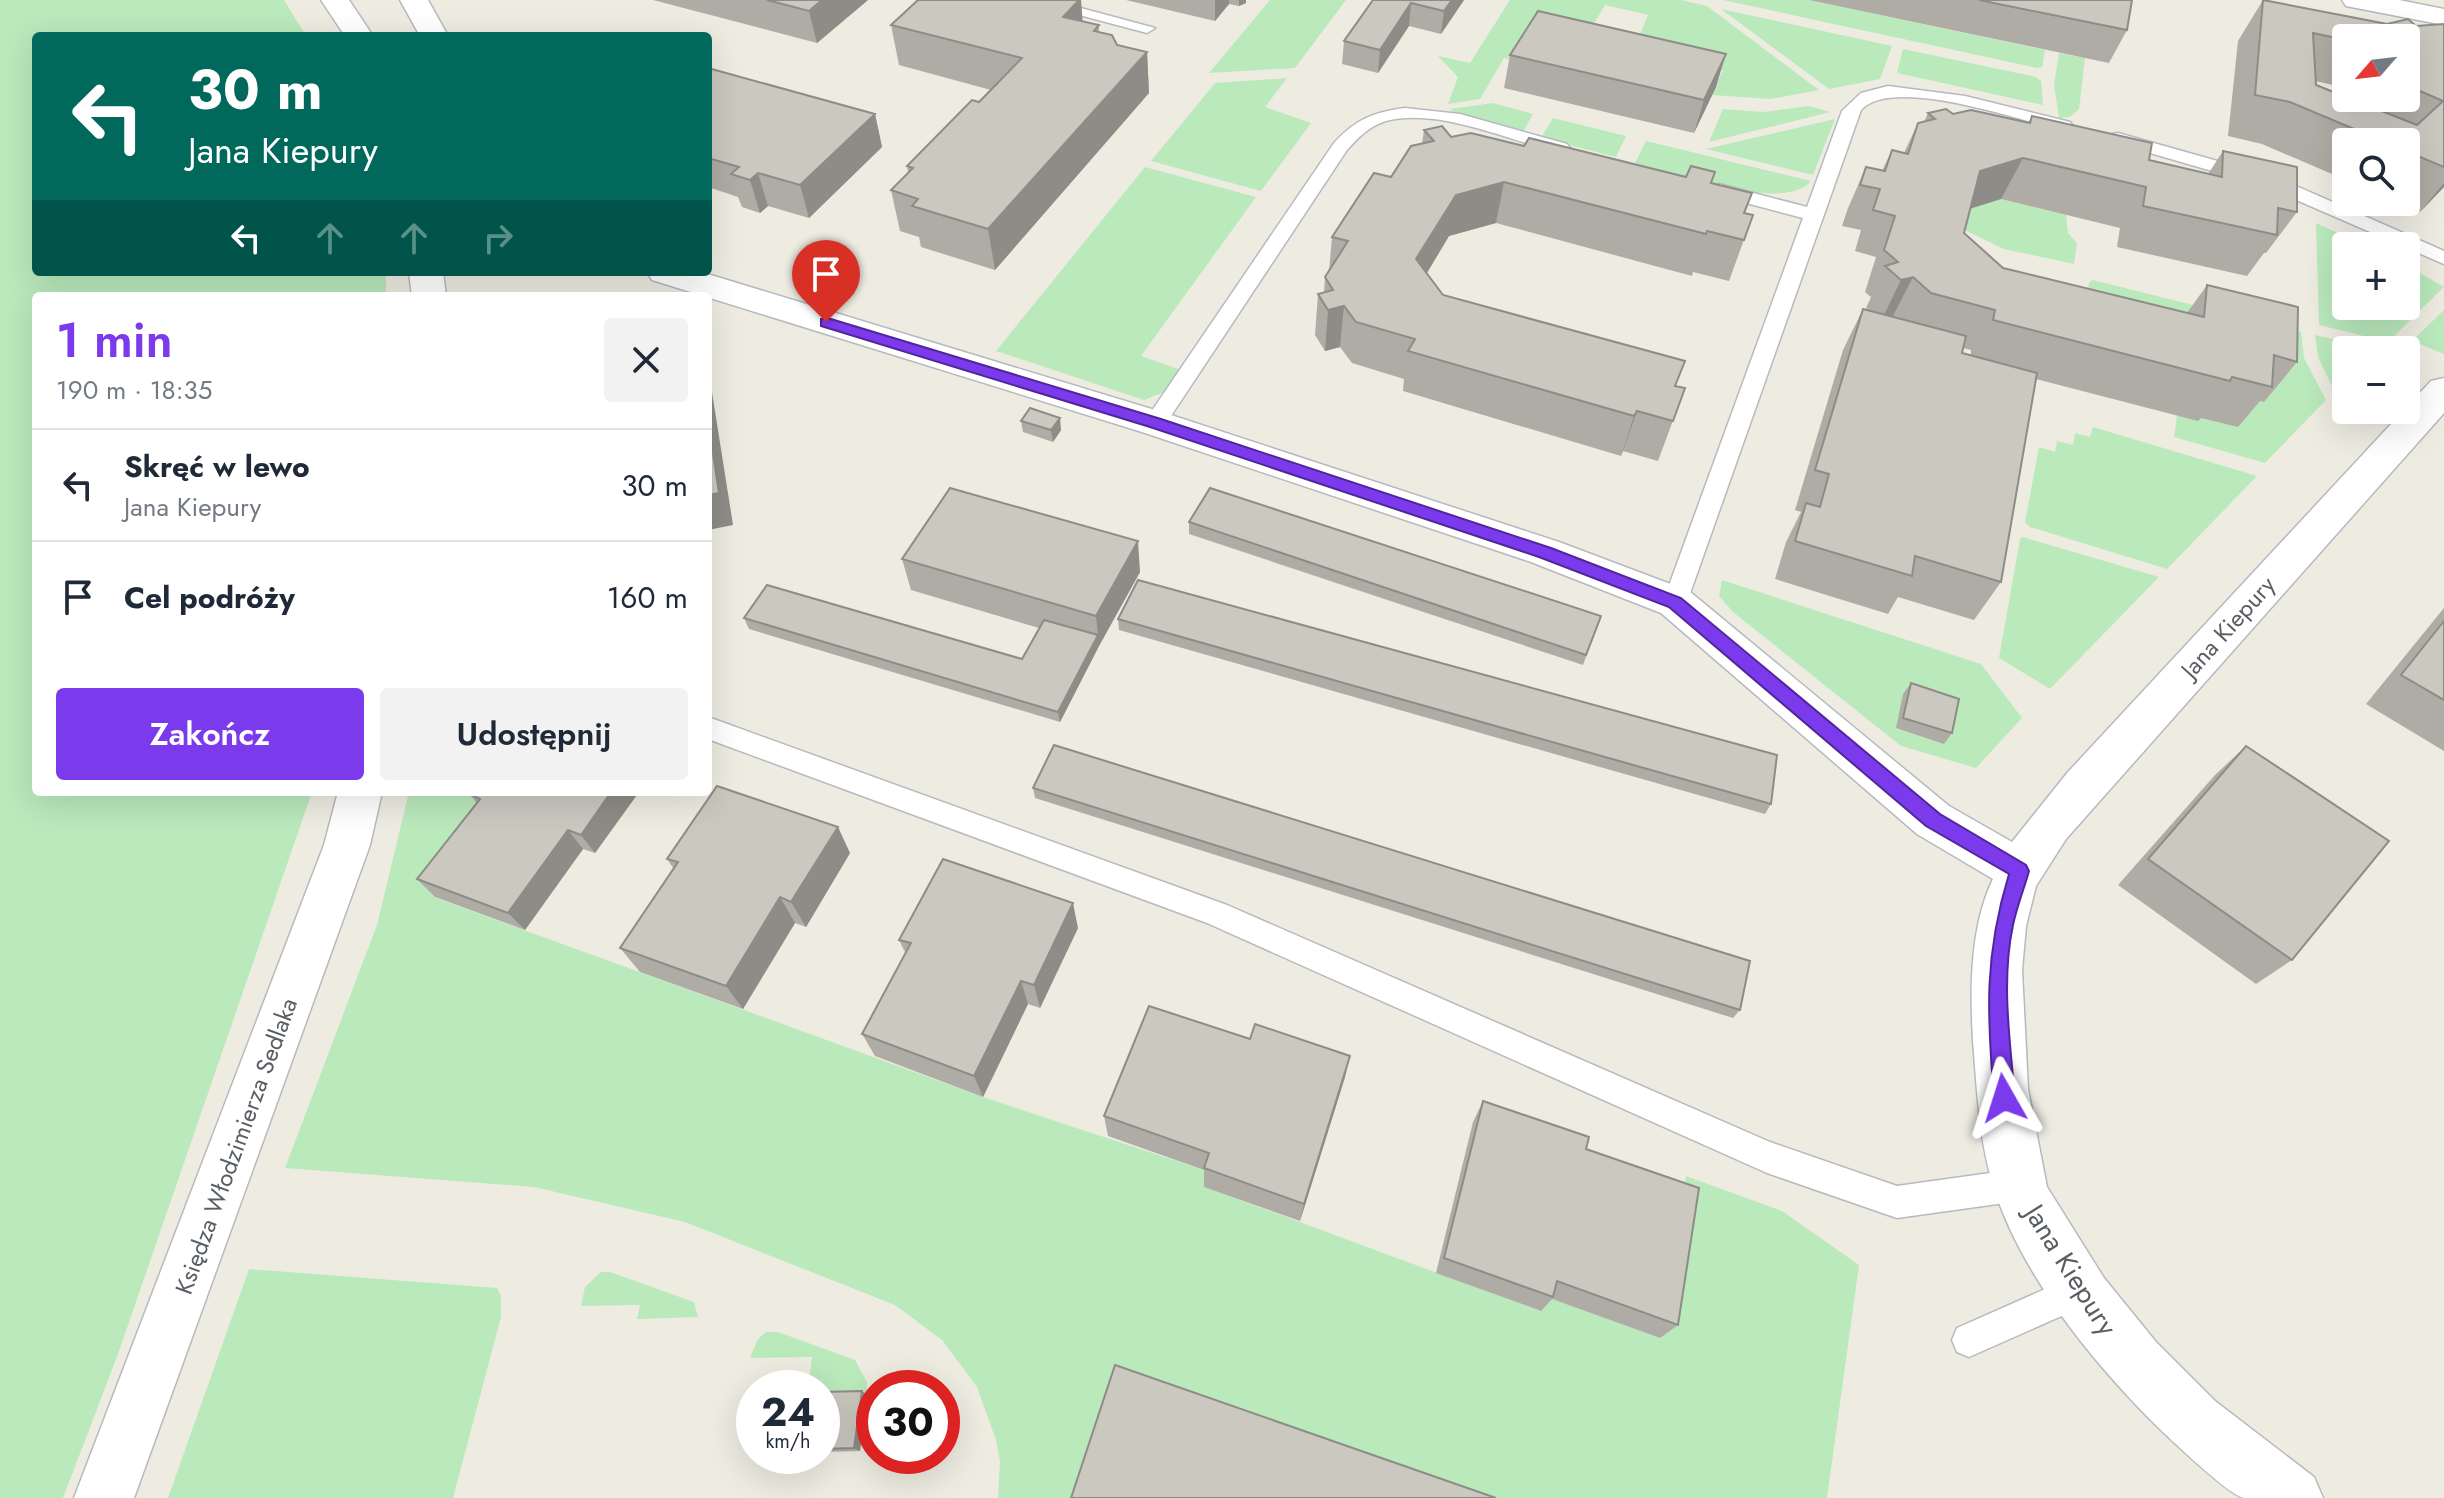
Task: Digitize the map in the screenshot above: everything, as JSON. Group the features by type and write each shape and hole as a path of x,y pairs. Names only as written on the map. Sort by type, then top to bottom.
{"street":[{"path":"335,0 356,32"},
{"path":"414,0 432,32"},
{"path":"2356,0 2444,17"},
{"path":"677,276 1155,423 1545,552 1675,602 1933,820 2020,871"},
{"name":"Jana Kiepury","path":"2293,1498 2210,1437 2166,1396 2119,1345 2079,1291 2045,1237 2019,1185 2004,1098 1997,1008 2003,926 2020,871 2047,830 2240,611 2444,390"},
{"name":"Księdza Włodzimierza Sedlaka","path":"104,1498 347,845 359,796"}],"lane":[{"path":"1031,0 1147,28"},
{"path":"1675,602 1851,111 1870,94 1923,93 2077,129"},
{"path":"1155,423 1340,147 1363,124 1397,113 1434,115 1585,155"},
{"path":"2104,135 2179,153 2271,182 2444,258"},
{"path":"1706,187 1812,214"},
{"path":"712,729 1217,914 1767,1157 1810,1172 1897,1202 2019,1185"},
{"path":"1969,1340 2079,1291"}],"green space":[{"path":"0,0 284,0 304,32 32,32 32,276 386,276 386,292 32,292 32,796 311,796 118,1354 63,1498 0,1498"},
{"path":"1270,0 1346,0 1295,68 1209,73"},
{"path":"1510,0 1681,0 1707,6 1819,90 1771,99 1712,95 1723,70 1634,49 1648,15 1605,5 1585,38 1520,62 1504,58 1480,99 1448,104 1458,77 1438,56 1470,63"},
{"path":"1723,0 1809,0 2045,50 2042,67 2037,68"},
{"path":"1721,9 1892,46 1880,79 1829,89"},
{"path":"1903,49 2036,77 2041,81 2043,105 1897,73"},
{"path":"2059,53 2085,58 2079,109 2070,117 2059,118 2054,84"},
{"path":"1287,78 1265,107 1311,123 1261,191 1151,161 1215,83"},
{"path":"1493,103 1533,114 1522,134 1460,118 1450,109"},
{"path":"1809,106 1830,112 1709,142 1723,109 1763,112"},
{"path":"1553,118 1626,136 1616,157 1541,138"},
{"path":"1835,119 1813,175 1706,149"},
{"path":"1646,141 1811,181 1797,190 1778,193 1727,188 1635,163"},
{"path":"1145,167 1256,197 1141,356 1181,370 1164,392 1144,400 996,351"},
{"path":"2001,199 2066,215 2068,233 2077,243 2074,264 2004,249 1956,226 1959,212"},
{"path":"2316,223 2336,232 2332,232 2332,320 2410,320 2394,336 2364,336 2319,325"},
{"path":"2420,273 2444,287 2420,311"},
{"path":"2093,280 2301,332 2304,358 2326,400 2265,463 2174,437 2177,416 2200,418 2241,396 2264,402 2086,308 2089,282"},
{"path":"2444,310 2444,354 2420,344 2420,336 2417,336"},
{"path":"2315,335 2332,339 2332,386 2318,357"},
{"path":"2093,427 2257,476 2167,569 2030,527 2025,522 2039,447 2055,452 2057,441 2073,445 2075,433 2090,437"},
{"path":"2023,537 2159,577 2050,689 1999,658 2020,539"},
{"path":"1722,580 1981,664 2022,718 1976,768 1901,746 1733,612 1719,596"},
{"path":"408,796 498,796 436,898 983,1097 1210,1172 1205,1187 1540,1311 1544,1296 1660,1338 1686,1176 1782,1211 1859,1265 1827,1498 998,1498 1000,1461 996,1440 977,1387 942,1340 895,1305 685,1222 534,1187 285,1168 377,925"},
{"path":"249,1269 497,1288 501,1296 501,1317 453,1498 168,1498"},
{"path":"601,1272 610,1272 694,1302 698,1317 637,1319 640,1305 581,1306 585,1287"},
{"path":"766,1332 778,1332 855,1360 860,1370 856,1370 856,1395 840,1396 840,1370 810,1370 812,1357 750,1358 758,1339"}],"building":[{"path":"767,0 822,0 809,11"},
{"path":"918,0 1079,0 1063,17 1099,25 1094,31 1112,35 1117,45 1147,52 988,229 912,206 918,199 891,190 913,168 907,166 972,100 979,102 1022,58 891,25"},
{"path":"1373,0 1452,0 1444,11 1411,3 1380,50 1344,41"},
{"path":"1979,0 2132,0 2127,30"},
{"path":"2263,0 2387,24 2332,24 2332,37 2313,33 2316,85 2332,91 2332,112 2384,112 2417,125 2443,101 2420,91 2420,26 2444,24 2444,167 2420,157 2420,128 2352,128 2290,102 2255,95"},
{"path":"1538,11 1726,54 1704,100 1510,55"},
{"path":"2408,19 2414,24 2387,24"},
{"path":"712,69 875,114 800,185 758,173 750,180 731,174 739,167 712,159"},
{"path":"1946,109 1953,114 1971,110 2030,123 2032,116 2152,143 2149,160 2222,177 2223,151 2297,167 2297,212 2278,208 2277,235 2143,206 2146,187 2023,158 1980,171 1964,233 2003,268 2204,317 2207,285 2298,307 2297,362 2274,355 2272,387 2232,377 2230,381 1993,320 1995,310 1931,293 1913,277 1901,280 1885,266 1898,262 1884,250 1895,216 1873,210 1880,189 1860,185 1866,167 1885,171 1892,150 1908,154 1918,123 1935,119 1928,113"},
{"path":"1442,126 1451,137 1471,133 1524,146 1529,138 1686,177 1691,166 1715,172 1711,183 1752,193 1744,213 1753,215 1744,240 1707,231 1706,234 1504,182 1456,195 1416,259 1443,295 1685,361 1675,386 1685,388 1673,421 1637,411 1634,416 1408,351 1415,339 1356,322 1344,306 1328,310 1318,294 1333,290 1325,277 1348,241 1332,237 1374,173 1391,177 1411,146 1434,141 1424,130"},
{"path":"1863,309 1966,336 1962,353 2037,373 2001,582 1915,556 1912,576 1795,541 1806,503 1820,507 1829,474 1815,470"},
{"path":"1030,408 1060,418 1051,430 1021,421"},
{"path":"712,447 719,493 712,494"},
{"path":"950,488 1138,541 1096,616 902,559"},
{"path":"1210,488 1601,616 1586,655 1189,522"},
{"path":"1138,580 1777,755 1771,804 1118,619"},
{"path":"767,585 1022,659 1044,620 1098,635 1058,712 744,618"},
{"path":"2444,621 2444,700 2401,675"},
{"path":"1911,683 1959,699 1952,733 1903,718"},
{"path":"1054,745 1750,961 1740,1010 1033,788"},
{"path":"2246,746 2389,841 2292,960 2148,859"},
{"path":"717,786 838,827 791,902 780,897 726,986 620,948 678,862 667,859"},
{"path":"474,796 608,796 581,835 568,830 508,913 417,879 480,799"},
{"path":"943,859 1073,903 1034,985 1021,981 974,1076 862,1034 911,943 899,940"},
{"path":"1149,1006 1250,1039 1255,1024 1350,1056 1304,1204 1204,1168 1209,1153 1104,1116"},
{"path":"1483,1101 1589,1137 1586,1149 1699,1188 1678,1325 1557,1281 1553,1297 1444,1258"},
{"path":"1115,1365 1496,1498 1071,1498"},
{"path":"856,1391 854,1448 840,1448 840,1392"}],"route":[{"path":"826,322 1155,423 1545,552 1675,602 1933,820 2020,871 2003,926 1999,967 1997,1008 2004,1098"}]}
